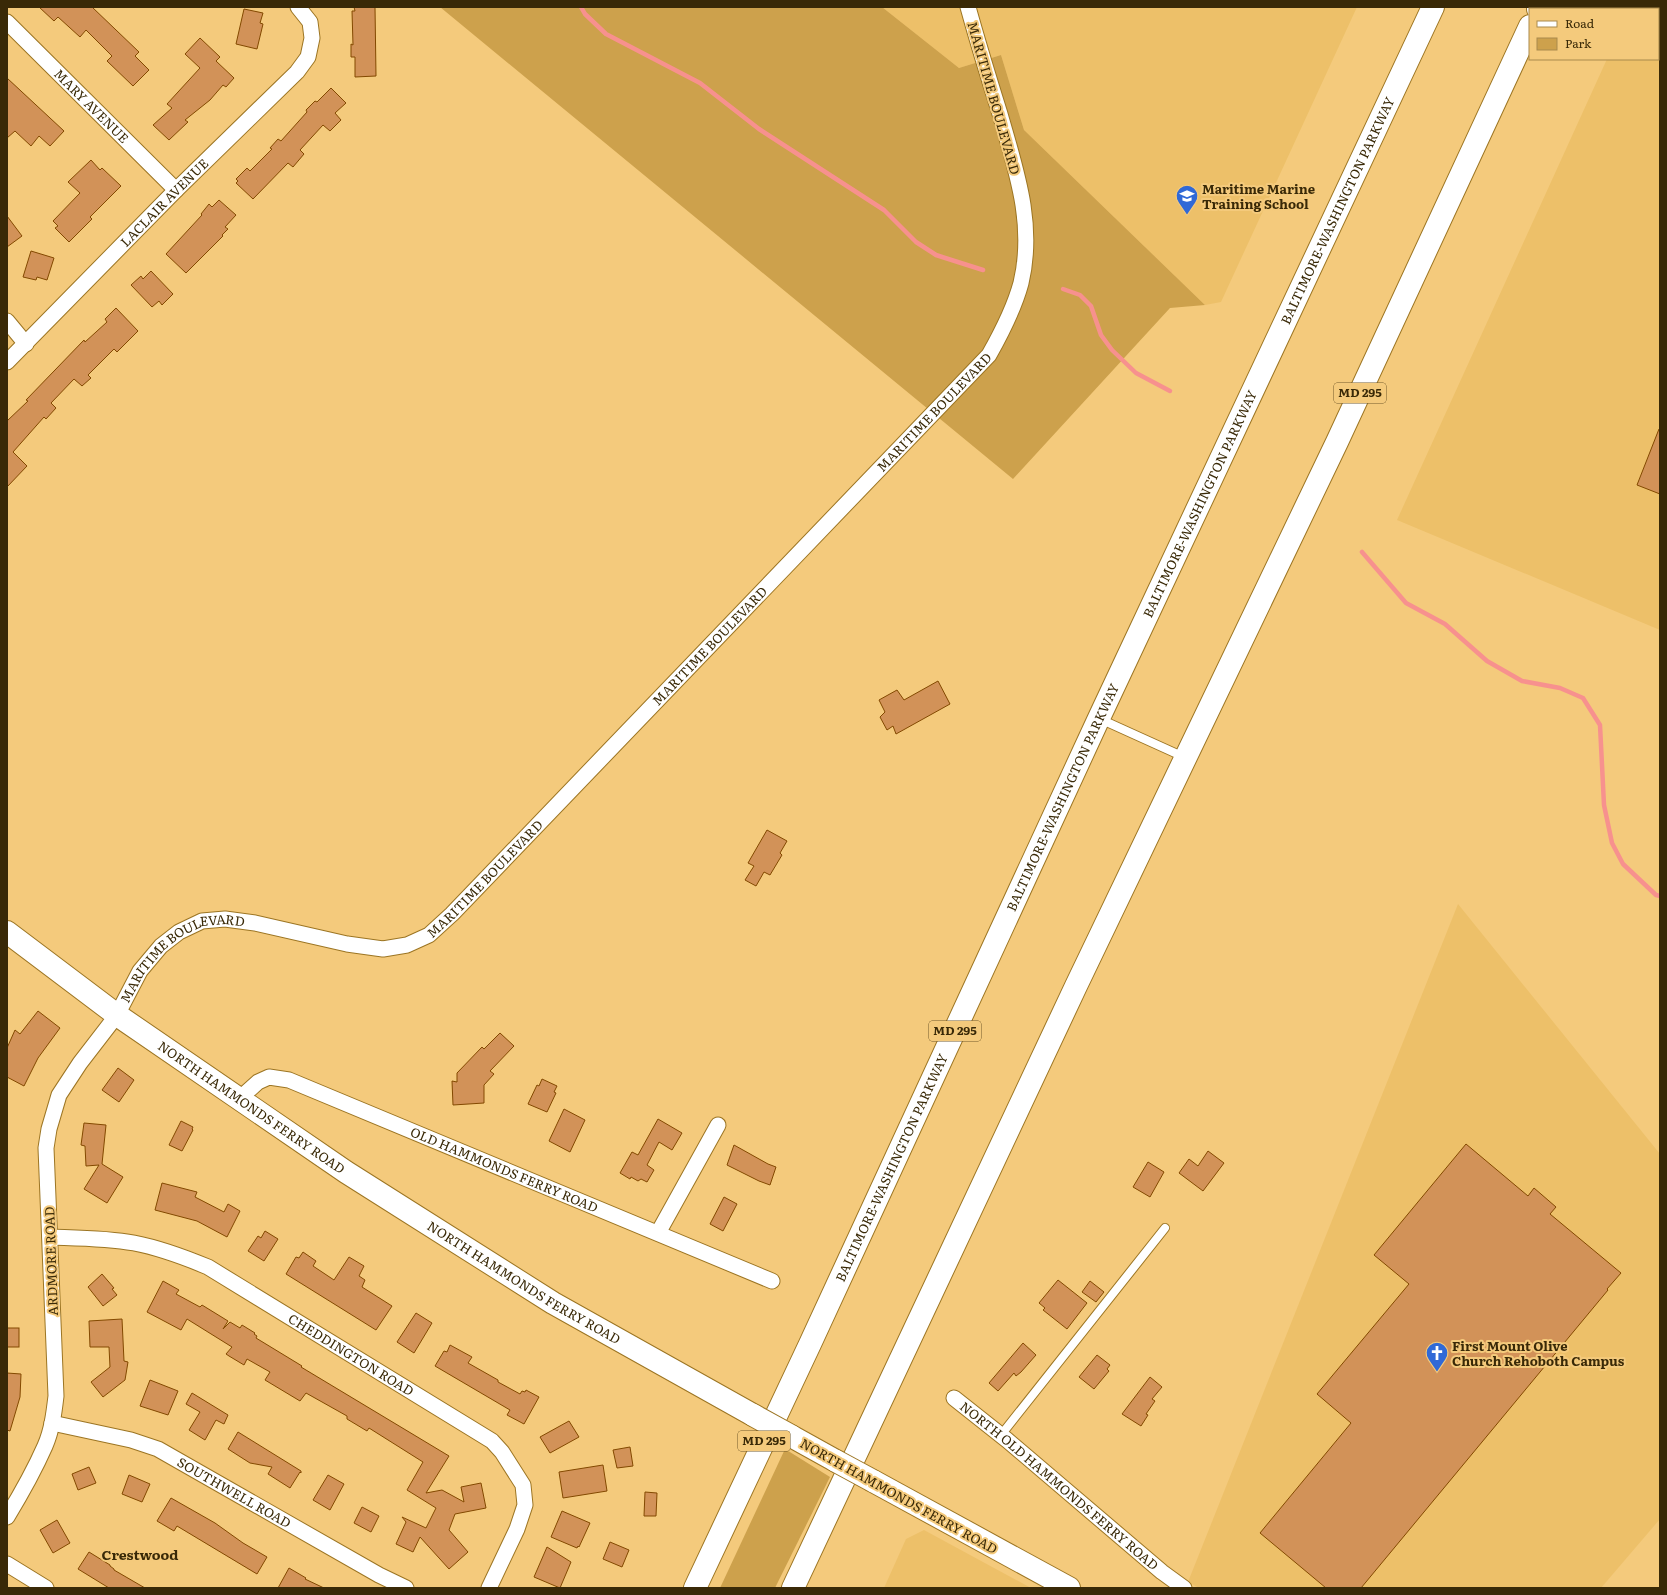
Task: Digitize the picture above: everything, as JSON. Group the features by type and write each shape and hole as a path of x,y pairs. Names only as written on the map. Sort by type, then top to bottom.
{"main road":[{"name":"BALTIMORE-WASHINGTON PARKWAY","path":"695,1588 1433,7"},
{"name":"MD 295","path":"793,1588 1076,986 1320,478 1529,28"},
{"name":"NORTH HAMMONDS FERRY ROAD","path":"7,932 117,1015 346,1172 553,1303 791,1436 1069,1588"}],"street":[{"name":"LACLAIR AVENUE","path":"7,362 176,190 296,72 308,57 312,38 310,22 298,7"},
{"name":"MARITIME BOULEVARD","path":"117,1015 140,971 161,946 179,932 202,921 225,918 255,923 347,944 383,949 407,945 429,935 452,914 989,355 1008,322 1021,283 1026,244 1025,209 1017,174 968,7"},
{"name":"MARY AVENUE","path":"7,22 176,190"},
{"path":"7,321 26,344"},
{"name":"ARDMORE ROAD","path":"7,1517 20,1496 45,1446 52,1423 56,1396 46,1148 49,1129 59,1095 80,1063 117,1015"},
{"name":"OLD HAMMONDS FERRY ROAD","path":"239,1099 258,1082 269,1078 289,1080 772,1281"},
{"path":"658,1233 718,1125"},
{"name":"CHEDDINGTON ROAD","path":"50,1237 102,1239 134,1243 171,1252 208,1267 492,1441 502,1452 523,1485 525,1505 517,1529 489,1588"},
{"name":"NORTH OLD HAMMONDS FERRY ROAD","path":"954,1398 1001,1435 1162,1572 1184,1588"},
{"name":"SOUTHWELL ROAD","path":"52,1423 131,1440 158,1449 379,1575 406,1588"},
{"path":"7,1564 46,1588"}],"lane":[{"path":"1100,718 1186,758"},
{"path":"1001,1435 1165,1228"}],"shaded area":[{"name":"Maritime Marine Training School","path":"882,7 1357,7 1221,302 1205,305 1024,130 1001,55 959,68"},
{"path":"1660,7 1660,630 1397,520 1607,60 1659,60 1659,8 1630,8"},
{"path":"1458,904 1660,1154 1660,1519 1601,1588 1199,1588 1188,1582"},
{"path":"924,1530 1031,1588 884,1588 906,1539"}],"green space":[{"path":"440,7 882,7 959,68 1001,55 1024,130 1205,305 1170,308 1013,479"},
{"path":"785,1449 830,1477 775,1588 720,1588"}],"building":[{"path":"39,7 92,7 139,52 135,56 149,70 133,86 107,61 112,56 86,30 80,37 58,17 54,21"},
{"path":"354,7 375,7 376,76 355,77 355,57 351,57 351,44 353,45 352,11 355,11"},
{"path":"244,9 263,13 260,23 263,24 257,49 236,44"},
{"path":"200,38 220,57 216,61 234,78 226,87 223,85 210,100 185,120 188,122 169,140 153,125 172,108 167,104 200,68 185,54"},
{"path":"7,78 64,131 50,146 39,136 31,146 15,131 7,138"},
{"path":"331,88 346,103 335,113 341,120 330,131 323,125 300,150 304,154 293,167 288,163 253,199 236,183 238,181 236,179 247,168 250,171 272,149 270,148 278,139 281,141 307,112 306,110 315,101 317,102"},
{"path":"91,160 100,170 102,168 121,186 90,217 92,219 69,242 55,228 58,226 53,221 80,193 68,182"},
{"path":"219,200 236,215 225,227 228,229 222,235 223,236 186,273 166,254 202,215 201,214 209,204 212,207"},
{"path":"7,216 22,236 7,247"},
{"path":"31,251 54,258 47,280 37,277 36,280 23,277"},
{"path":"151,271 173,294 162,305 159,301 152,307 131,285 141,276 143,279"},
{"path":"116,308 138,331 117,352 114,349 88,375 91,378 82,386 74,379 51,403 56,408 46,419 44,417 13,452 27,466 7,487 7,421 28,401 26,400 84,340 85,342 107,322 105,319"},
{"path":"1660,429 1660,494 1637,485"},
{"path":"938,681 950,704 896,734 893,726 887,730 880,717 885,712 879,700 897,690 904,700"},
{"path":"767,830 787,841 780,853 782,855 770,875 764,872 756,886 745,880 754,866 748,863"},
{"path":"38,1011 60,1028 38,1058 24,1086 7,1077 7,1048 15,1030 20,1034"},
{"path":"500,1033 514,1046 490,1071 494,1074 484,1085 484,1103 453,1105 452,1081 457,1082 457,1073 482,1047 484,1049"},
{"path":"118,1068 134,1080 119,1102 102,1090"},
{"path":"542,1079 557,1086 554,1092 556,1093 547,1112 528,1104 537,1085 539,1086"},
{"path":"564,1109 585,1120 570,1152 549,1141"},
{"path":"658,1119 682,1133 672,1150 659,1142 647,1165 654,1170 647,1182 641,1179 638,1181 631,1177 630,1179 620,1173 632,1152 638,1155"},
{"path":"181,1121 193,1127 193,1130 182,1151 169,1145"},
{"path":"84,1123 106,1125 102,1164 123,1177 107,1203 84,1189 99,1165 86,1166 85,1146 81,1145"},
{"name":"First Mount Olive Church Rehoboth Campus","path":"1466,1144 1528,1196 1534,1188 1556,1207 1550,1214 1621,1273 1361,1588 1326,1588 1260,1533 1351,1423 1317,1394 1409,1284 1374,1255"},
{"path":"734,1145 776,1167 770,1185 727,1165"},
{"path":"1208,1151 1224,1163 1203,1191 1179,1173 1189,1159 1198,1166"},
{"path":"1148,1162 1164,1172 1150,1197 1133,1187"},
{"path":"162,1183 197,1192 195,1197 224,1212 228,1204 240,1211 227,1237 197,1221 155,1210"},
{"path":"724,1197 737,1204 723,1231 710,1224"},
{"path":"265,1231 278,1239 264,1261 248,1251 258,1236 261,1238"},
{"path":"303,1252 316,1261 313,1266 334,1280 349,1257 364,1266 359,1276 365,1280 362,1287 392,1306 376,1330 286,1274 296,1257 299,1258"},
{"path":"102,1274 114,1288 112,1289 117,1295 103,1306 88,1287"},
{"path":"1058,1280 1087,1303 1067,1329 1043,1310 1045,1308 1039,1303"},
{"path":"163,1281 179,1290 176,1294 200,1307 202,1305 228,1321 223,1329 230,1322 240,1328 242,1325 255,1333 254,1334 257,1336 256,1338 302,1366 301,1367 449,1456 426,1493 442,1490 464,1502 461,1487 481,1483 486,1508 455,1514 449,1530 468,1552 449,1569 420,1537 413,1552 396,1544 406,1522 402,1517 426,1528 436,1508 407,1490 423,1462 369,1428 367,1431 347,1419 347,1416 306,1393 300,1401 265,1380 270,1372 247,1359 244,1365 229,1356 226,1354 232,1347 187,1319 181,1330 147,1312"},
{"path":"1090,1281 1104,1292 1096,1302 1082,1292"},
{"path":"416,1313 432,1323 414,1353 397,1342"},
{"path":"122,1319 124,1361 128,1362 125,1380 103,1397 91,1382 110,1367 109,1347 90,1347 89,1321"},
{"path":"7,1328 19,1328 19,1347 7,1347"},
{"path":"1023,1343 1036,1355 1021,1372 1016,1376 1014,1373 998,1391 989,1383"},
{"path":"450,1345 472,1357 468,1363 498,1380 498,1382 520,1394 522,1391 525,1392 526,1390 539,1397 524,1424 507,1415 510,1410 435,1366 444,1351 447,1352"},
{"path":"1097,1355 1110,1365 1107,1369 1109,1371 1094,1389 1079,1377"},
{"path":"7,1373 21,1374 20,1397 10,1431 7,1430"},
{"path":"1150,1377 1162,1387 1152,1399 1155,1401 1146,1414 1148,1415 1141,1426 1122,1414"},
{"path":"150,1380 178,1391 168,1415 140,1406"},
{"path":"192,1393 228,1415 224,1424 216,1420 205,1440 189,1430 200,1412 186,1404"},
{"path":"569,1421 579,1437 550,1453 540,1437"},
{"path":"238,1432 301,1471 290,1488 268,1474 272,1467 250,1463 228,1449"},
{"path":"630,1447 633,1466 617,1468 613,1450"},
{"path":"603,1465 607,1491 563,1498 559,1472"},
{"path":"89,1467 96,1483 78,1490 72,1474"},
{"path":"129,1475 150,1484 142,1502 122,1494"},
{"path":"328,1475 344,1484 330,1510 313,1500"},
{"path":"645,1492 657,1493 656,1516 644,1516"},
{"path":"171,1498 215,1523 243,1543 267,1557 257,1574 177,1526 174,1531 157,1521"},
{"path":"362,1507 379,1516 371,1532 354,1523"},
{"path":"562,1511 590,1523 579,1547 578,1546 577,1548 551,1537"},
{"path":"57,1520 70,1543 53,1553 40,1530"},
{"path":"610,1542 629,1550 622,1567 603,1559"},
{"path":"547,1547 571,1562 560,1588 534,1577"},
{"path":"89,1552 110,1565 114,1570 145,1588 109,1588 78,1569"},
{"path":"289,1568 306,1578 305,1579 324,1588 278,1588"}],"waterway":[{"path":"581,7 585,14 606,34 700,83 759,129 884,210 916,242 936,255 983,270"},
{"path":"1063,289 1080,295 1091,306 1101,335 1112,350 1136,373 1170,391"},
{"path":"1362,552 1406,603 1445,624 1487,661 1522,681 1560,688 1583,698 1600,725 1604,805 1612,843 1623,864 1656,895 1660,896"}],"place":[{"name":"Maritime Marine Training School","path":"1187,216"},
{"name":"First Mount Olive Church Rehoboth Campus","path":"1437,1372"}],"district":[{"name":"Crestwood","path":"140,1555"}]}
